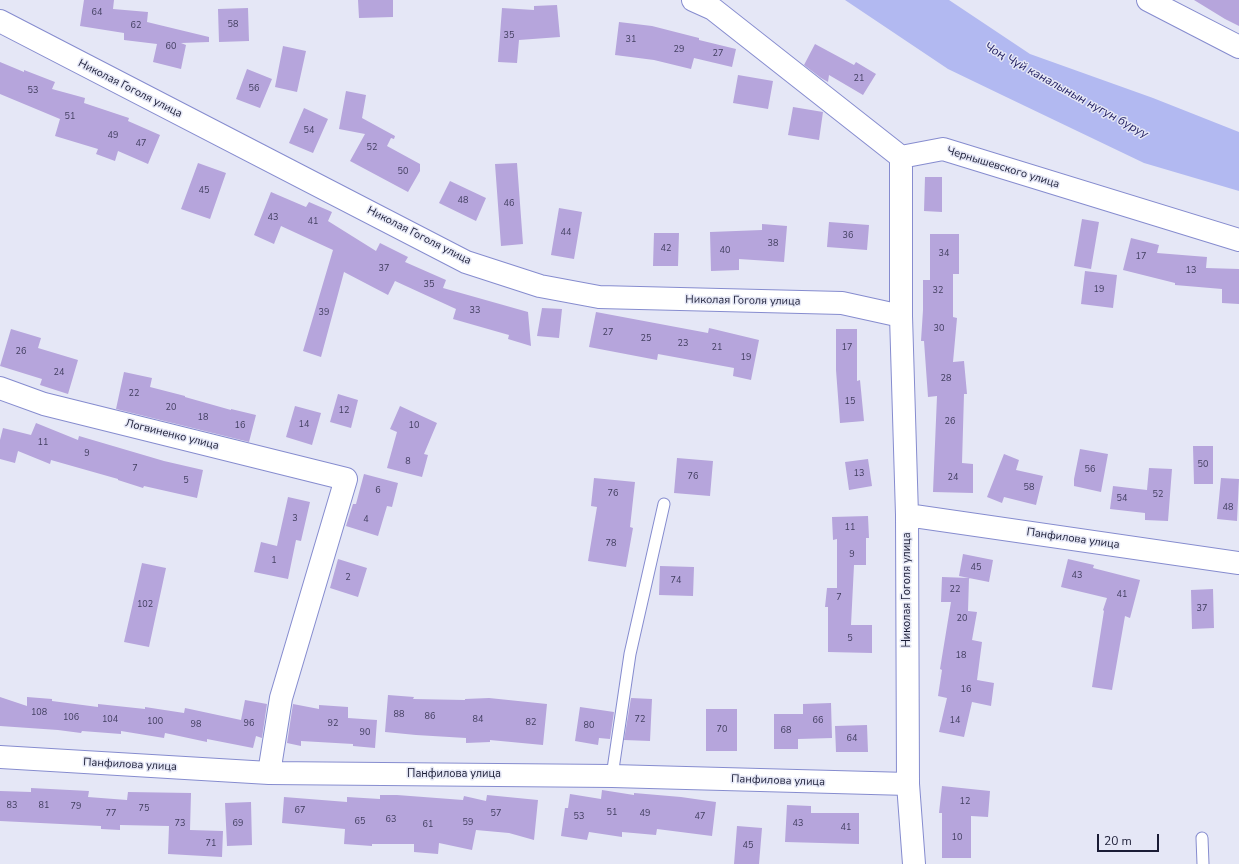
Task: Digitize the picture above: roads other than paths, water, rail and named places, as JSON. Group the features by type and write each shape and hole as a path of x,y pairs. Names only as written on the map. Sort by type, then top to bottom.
{"street":[{"path":"693,0 713,10 901,157"},
{"path":"1148,0 1239,48"},
{"name":"Николая Гоголя улица","path":"0,21 466,262 540,286 599,297 842,304 901,316"},
{"name":"Чернышевского улица","path":"901,157 944,149 1239,240"},
{"name":"Николая Гоголя улица","path":"901,157 901,316 907,515 908,784 914,864"},
{"name":"Логвиненко улица","path":"0,388 44,404 346,479 281,698 269,773"},
{"name":"Панфилова улица","path":"907,515 1239,563"},
{"name":"Панфилова улица","path":"0,757 269,773 612,776 908,784"}],"lane":[{"path":"612,776 630,654 664,504"},
{"path":"1202,838 1203,864"}],"water":[{"name":"Чоң Чүй каналынын нугун буруу","path":"845,0 949,0 1030,54 1153,98 1239,132 1239,191 1144,163 948,69"}]}
